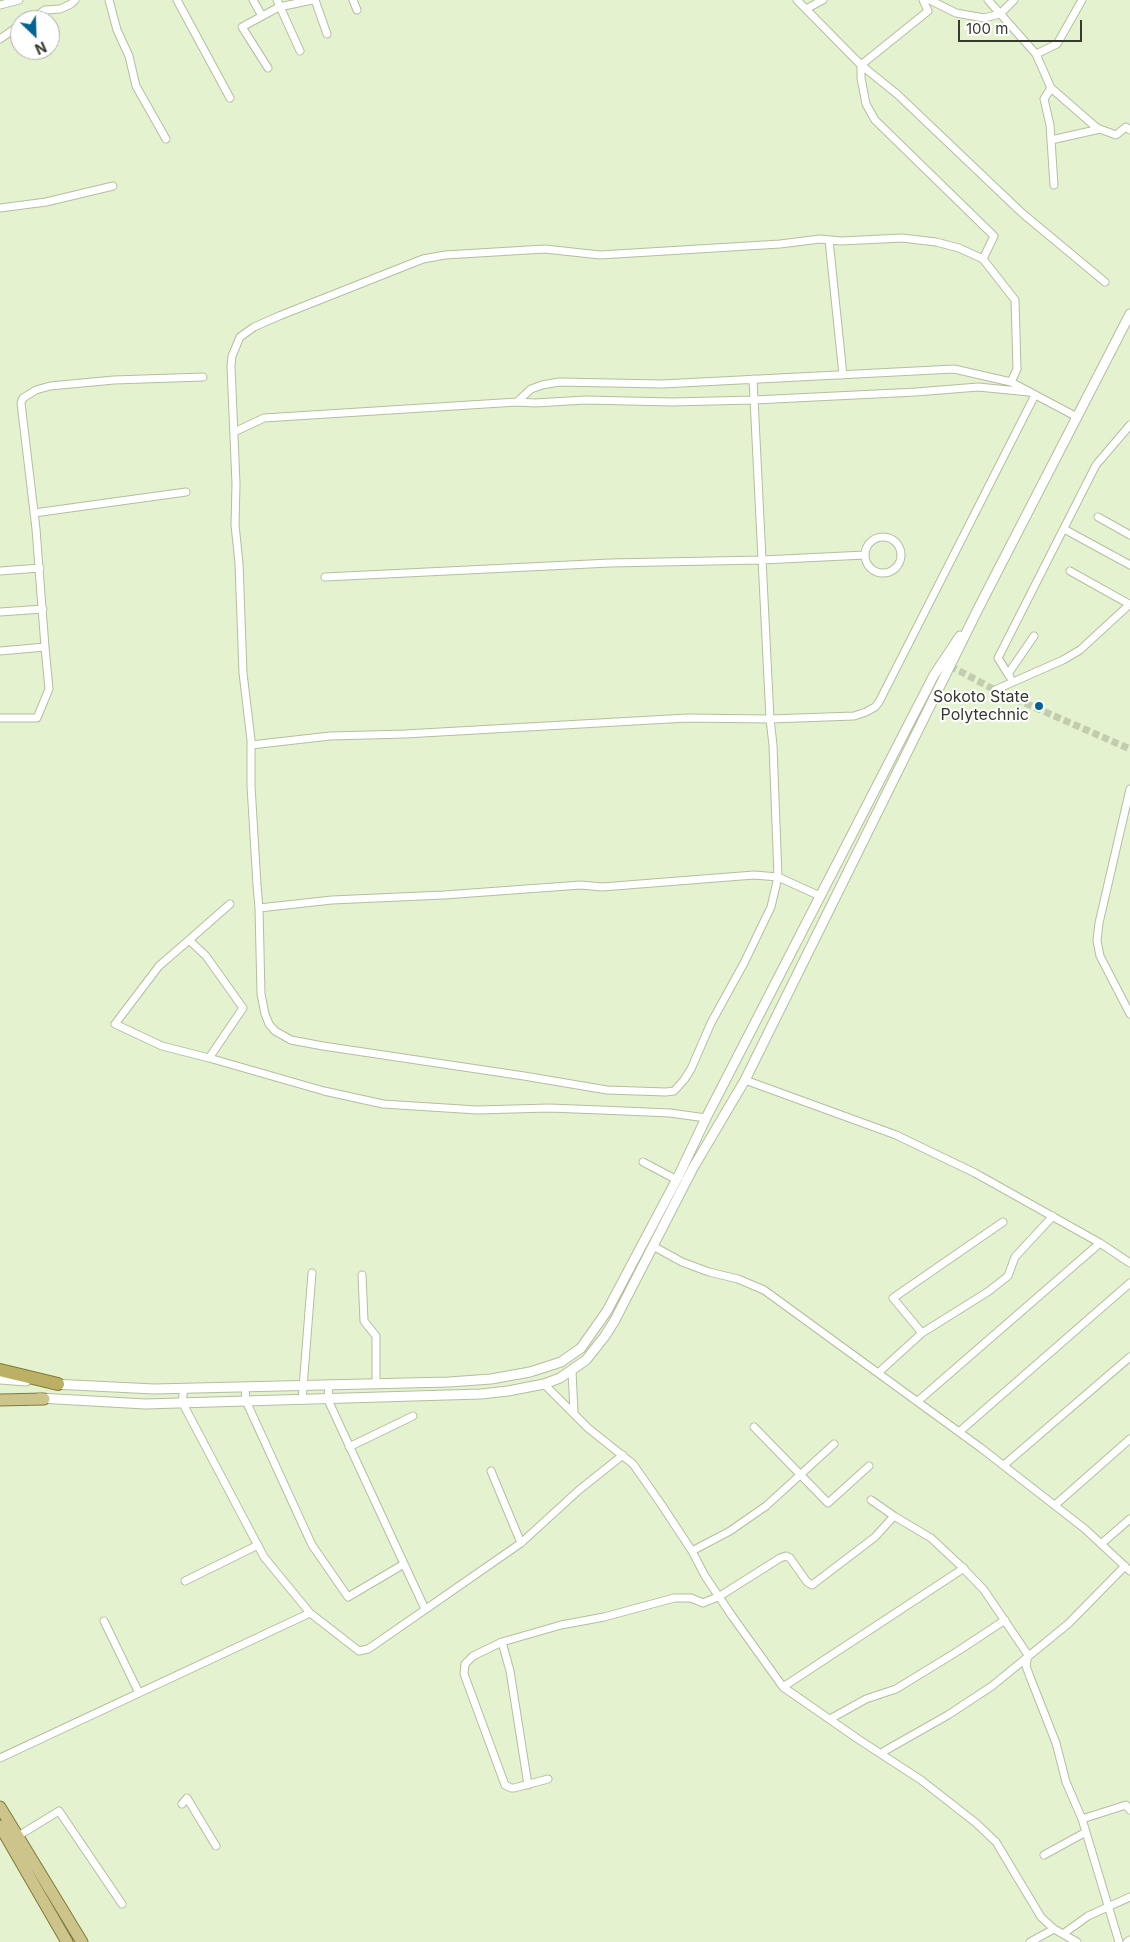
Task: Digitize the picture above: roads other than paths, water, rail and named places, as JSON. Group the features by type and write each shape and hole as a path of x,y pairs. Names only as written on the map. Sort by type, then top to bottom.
{"highway":[{"path":"0,1370 58,1384"}],"main road":[{"path":"0,1400 44,1398"},
{"path":"0,1807 82,1942"},
{"path":"0,1826 67,1942"}],"street":[{"path":"0,5 19,0"},
{"path":"45,10 60,9 75,0"},
{"path":"109,0 117,30 129,56 136,86 166,139"},
{"path":"177,0 230,98"},
{"path":"253,0 262,16"},
{"path":"268,68 242,28 262,16 278,3 314,0 327,34"},
{"path":"353,0 357,10"},
{"path":"797,0 861,65 897,94 1022,213 1105,282"},
{"path":"806,9 823,0"},
{"path":"923,0 928,11 861,65 860,78 866,104 876,120 994,236 982,259"},
{"path":"930,0 956,13 984,18 1000,14 1014,0"},
{"path":"988,0 1036,54 1051,88 1100,129 1116,135 1126,127 1130,130"},
{"path":"1036,54 1057,44 1082,0"},
{"path":"278,3 300,51"},
{"path":"1051,88 1044,99 1050,125 1054,185"},
{"path":"1051,140 1100,129"},
{"path":"0,208 46,202 113,186"},
{"path":"753,379 770,719 773,745 778,878 771,907 744,963 711,1023 691,1069 679,1088 666,1092 607,1090 533,1077 368,1054 291,1040 275,1031 264,1014 260,970 259,908 251,786 251,744 243,673 239,563 235,525 236,484 230,366 240,337 254,327 279,316 423,258 545,249 600,255 780,244 820,239 840,241 902,238 936,242 959,248 982,259 1015,300 1017,369 1011,382"},
{"path":"829,240 843,375"},
{"path":"0,1394 145,1404 481,1394 544,1384 572,1371 586,1360 605,1336 693,1168 745,1080 978,609 1130,314"},
{"path":"517,402 531,389 559,382 662,384 954,369 1011,382 1077,417"},
{"path":"0,718 37,718 48,689 40,568 21,403 23,398 36,390 50,386 114,380 203,377"},
{"path":"234,432 264,418 517,402 754,400 978,387 1032,393"},
{"path":"251,744 330,736 405,734 687,718 770,719 854,716 866,712 875,707 1032,393"},
{"path":"1012,682 998,658 1096,465 1130,425"},
{"path":"34,512 186,492"},
{"path":"1098,517 1130,535"},
{"path":"1064,528 1130,565"},
{"path":"886,538 898,545 901,559 893,570 887,573 880,573 868,566 865,554 868,546 873,541 886,538"},
{"path":"325,577 610,563 762,560 865,554"},
{"path":"0,571 40,568"},
{"path":"995,690 1063,660 1080,650 1130,604 1070,571"},
{"path":"0,612 43,609"},
{"path":"0,1378 116,1388 449,1382 513,1376 547,1368 572,1355 588,1340 607,1311 677,1180 706,1118 934,675 978,609"},
{"path":"1008,674 1034,636"},
{"path":"0,650 45,647"},
{"path":"1130,789 1099,923 1097,941 1100,956 1130,1014"},
{"path":"259,908 332,900 444,896 581,885 602,887 754,875 778,878 820,896"},
{"path":"230,904 159,966 115,1024 162,1046 324,1091 383,1104 477,1110 566,1108 670,1113 706,1118"},
{"path":"189,940 206,956 243,1008 209,1058"},
{"path":"745,1080 896,1135 975,1172 1100,1243 1130,1263"},
{"path":"643,1162 677,1180"},
{"path":"878,1373 922,1332 989,1291 1008,1276 1015,1257 1053,1216"},
{"path":"922,1332 893,1298 1003,1222"},
{"path":"918,1401 1100,1243"},
{"path":"653,1246 682,1262 709,1272 738,1279 764,1290 1004,1465 1055,1505 1127,1569 1068,1624 992,1686 948,1715 881,1753"},
{"path":"302,1400 312,1273"},
{"path":"362,1275 364,1320 376,1336 376,1383"},
{"path":"959,1432 1130,1283"},
{"path":"1004,1465 1130,1357"},
{"path":"572,1371 574,1412"},
{"path":"329,1384 328,1400 425,1608"},
{"path":"544,1384 588,1428 633,1464 692,1552 705,1576 783,1688 921,1780 976,1823 996,1842 1041,1917 1054,1929 1077,1942"},
{"path":"245,1387 246,1401 312,1545 348,1597 404,1564"},
{"path":"184,1388 182,1402 264,1557 310,1614 359,1651 372,1646 521,1543 579,1490 623,1455"},
{"path":"349,1447 413,1416"},
{"path":"754,1427 828,1504 869,1466"},
{"path":"1055,1505 1130,1439"},
{"path":"692,1552 730,1531 766,1506 834,1444"},
{"path":"491,1471 521,1543"},
{"path":"871,1500 931,1538 964,1568 984,1590 1028,1655 1026,1666 1056,1743 1066,1782 1082,1819 1110,1906 1119,1942"},
{"path":"548,1779 511,1788 505,1785 464,1674 465,1664 468,1660 502,1642 561,1625 604,1617 674,1598 690,1598 703,1603 720,1596 786,1556 790,1558 807,1582 812,1585 875,1537 894,1516"},
{"path":"1101,1544 1130,1519"},
{"path":"185,1582 258,1545"},
{"path":"783,1688 964,1568"},
{"path":"0,1758 310,1614"},
{"path":"830,1719 866,1699 896,1689 1005,1620"},
{"path":"104,1621 139,1693"},
{"path":"502,1642 510,1671 528,1785"},
{"path":"182,1804 187,1798 216,1846"},
{"path":"1082,1819 1126,1805 1130,1810"},
{"path":"18,1836 59,1811 122,1904"},
{"path":"1044,1855 1086,1832"},
{"path":"1062,1934 1088,1916 1130,1897"},
{"path":"1030,1942 1054,1929"},
{"path":"1126,1942 1130,1940"}],"tunnel":[{"path":"950,666 995,690 1130,749"}],"place":[{"name":"Sokoto State Polytechnic","path":"1039,706"}]}
